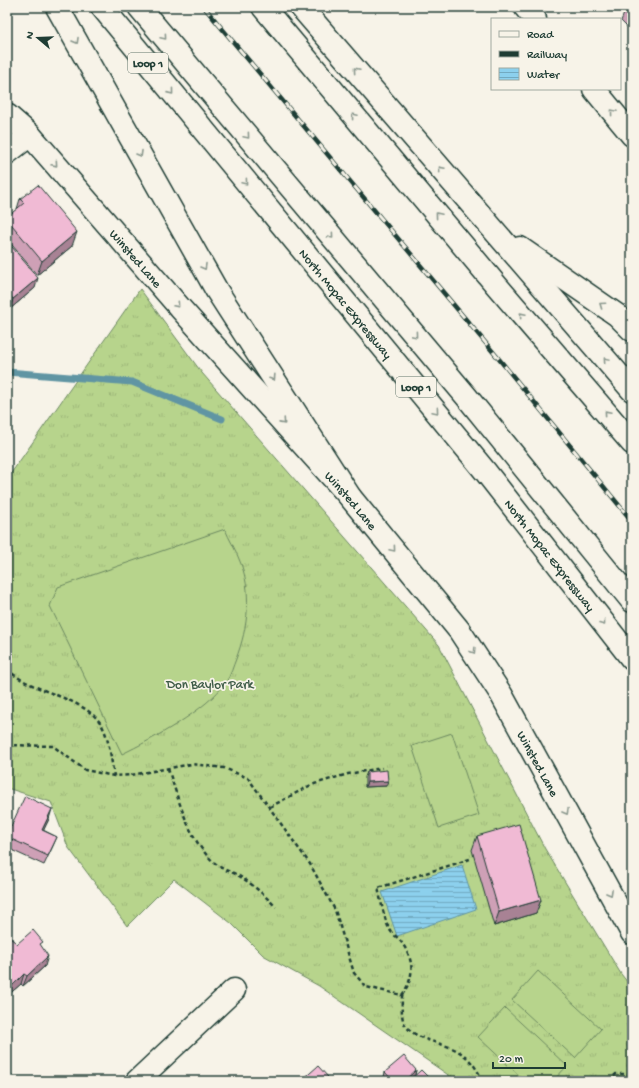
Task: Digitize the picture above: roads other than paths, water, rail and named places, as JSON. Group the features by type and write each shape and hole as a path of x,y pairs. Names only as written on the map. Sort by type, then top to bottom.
{"main road":[{"path":"57,7 217,291 350,497"},
{"name":"North Mopac Expressway","path":"102,7 485,471 632,660"},
{"path":"138,7 466,396 632,601"},
{"path":"263,7 502,292 632,443"},
{"path":"301,7 632,390"},
{"path":"525,7 534,18"},
{"path":"595,90 632,135"},
{"name":"Winsted Lane","path":"7,116 30,135 181,309 350,497 459,630 501,694 632,933"},
{"path":"7,153 30,135"},
{"path":"494,230 617,315 632,330"},
{"path":"137,1081 234,990"}],"water":[{"path":"462,865 476,909 397,936 382,892"}],"waterway":[{"path":"7,372 132,382 222,419"}],"railway":[{"path":"204,7 494,353 632,521"}],"park label":[{"name":"Don Baylor Park","path":"210,683"}]}
